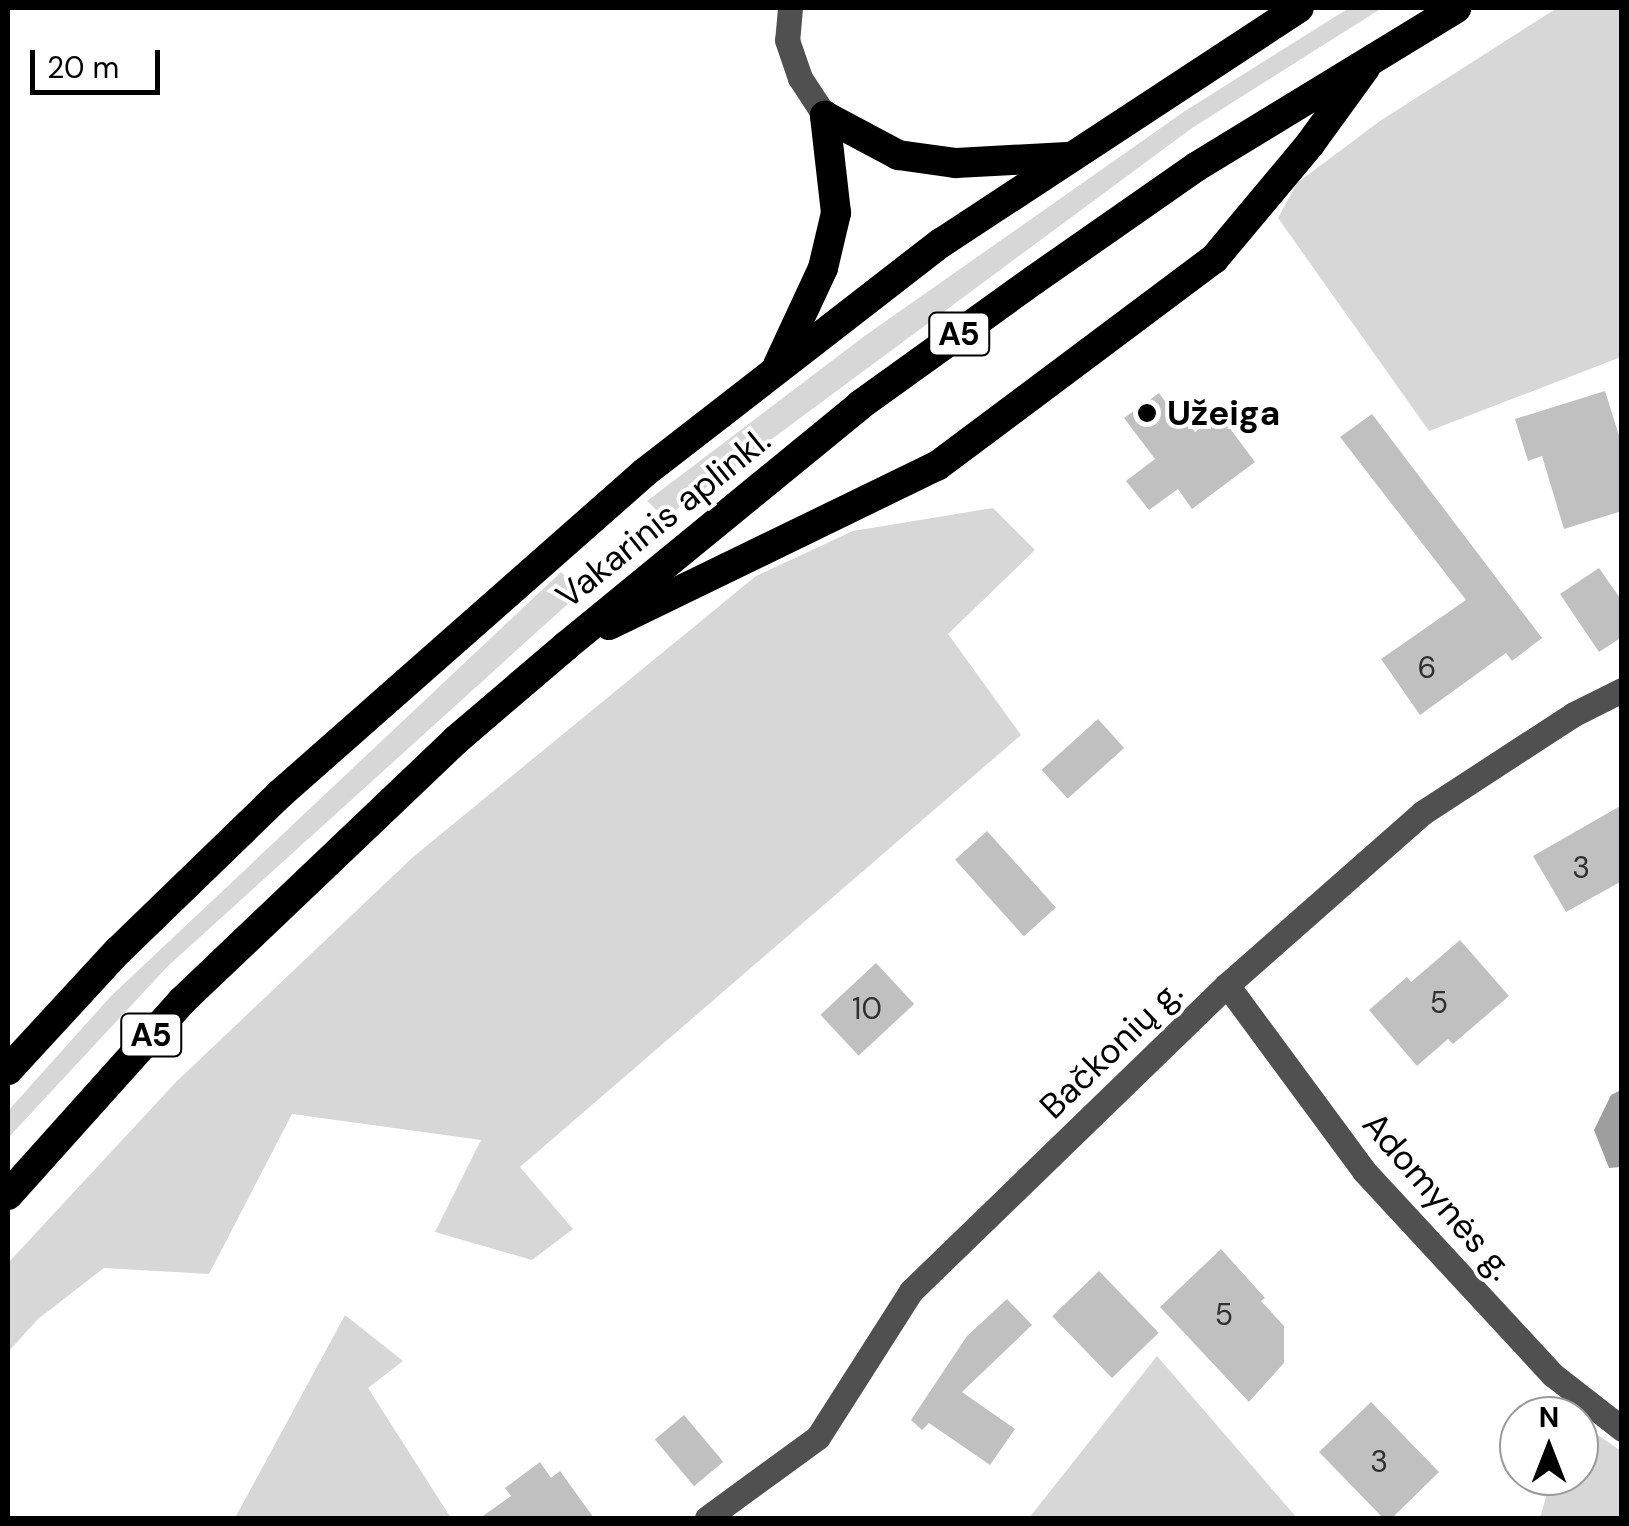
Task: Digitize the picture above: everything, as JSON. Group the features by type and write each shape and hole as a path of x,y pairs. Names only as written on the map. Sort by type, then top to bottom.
{"highway":[{"name":"Vakarinis aplinkl.","path":"8,1070 118,951 280,794 644,473 941,244 1299,8"},
{"name":"Vakarinis aplinkl.","path":"8,1195 182,1001 456,740 566,646 860,406 1196,168 1456,8"},
{"path":"566,646 937,466 1214,259 1310,144 1374,55"},
{"path":"825,116 898,155 956,163 1071,157"},
{"path":"776,370 823,268 836,213 825,116"}],"street":[{"path":"790,8 787,40 800,78 825,116"},
{"name":"Bačkonių g.","path":"708,1518 818,1437 911,1291 1227,985 1422,814 1574,714 1622,690"},
{"name":"Adomynės g.","path":"1227,985 1364,1171 1553,1375 1622,1429"}],"shaded area":[{"path":"1349,8 1382,8 1192,128 665,518 647,501 866,335 1185,111"},
{"path":"1557,8 1621,8 1621,357 1429,431 1278,218 1297,183 1380,121"},
{"path":"993,508 1035,550 948,634 1021,735 520,1167 573,1229 532,1260 435,1232 481,1140 292,1114 209,1274 104,1268 38,1319 8,1352 8,1263 176,1082 413,857 756,576 853,531"},
{"path":"561,572 581,592 168,966 8,1138 8,1111 111,996"},
{"path":"1621,1090 1621,1167 1609,1168 1594,1130 1611,1095"},
{"path":"345,1315 403,1361 368,1388 451,1518 235,1518"},
{"path":"1157,1356 1297,1518 1029,1518"},
{"path":"1599,1436 1621,1451 1621,1518 1540,1518 1546,1496 1599,1496"}],"building":[{"path":"1605,391 1622,445 1622,511 1564,529 1542,456 1528,461 1515,419"},
{"path":"1159,393 1180,422 1185,418 1195,432 1219,414 1255,462 1192,509 1178,489 1149,510 1126,481 1155,459 1124,418"},
{"path":"1372,414 1542,638 1512,661 1506,653 1420,715 1381,659 1466,600 1340,437"},
{"path":"1599,568 1622,601 1622,637 1599,652 1560,594"},
{"path":"1098,719 1124,748 1068,799 1042,770"},
{"path":"1622,805 1622,881 1566,912 1533,856"},
{"path":"987,831 1056,908 1024,936 955,860"},
{"path":"1460,940 1509,996 1453,1044 1448,1039 1417,1066 1369,1010 1407,977 1411,982"},
{"path":"876,963 914,1004 859,1056 820,1015"},
{"path":"1221,1249 1265,1298 1261,1301 1284,1326 1284,1363 1249,1402 1160,1307"},
{"path":"1099,1271 1159,1333 1112,1378 1052,1316"},
{"path":"1007,1299 1032,1325 962,1392 1015,1429 990,1465 929,1423 922,1430 911,1420 967,1336"},
{"path":"1371,1402 1439,1472 1392,1518 1383,1518 1319,1452"},
{"path":"684,1415 723,1462 694,1486 655,1439"},
{"path":"540,1462 551,1478 560,1471 594,1518 480,1518 511,1496 505,1488"}],"place":[{"name":"Užeiga","path":"1147,413"}]}
